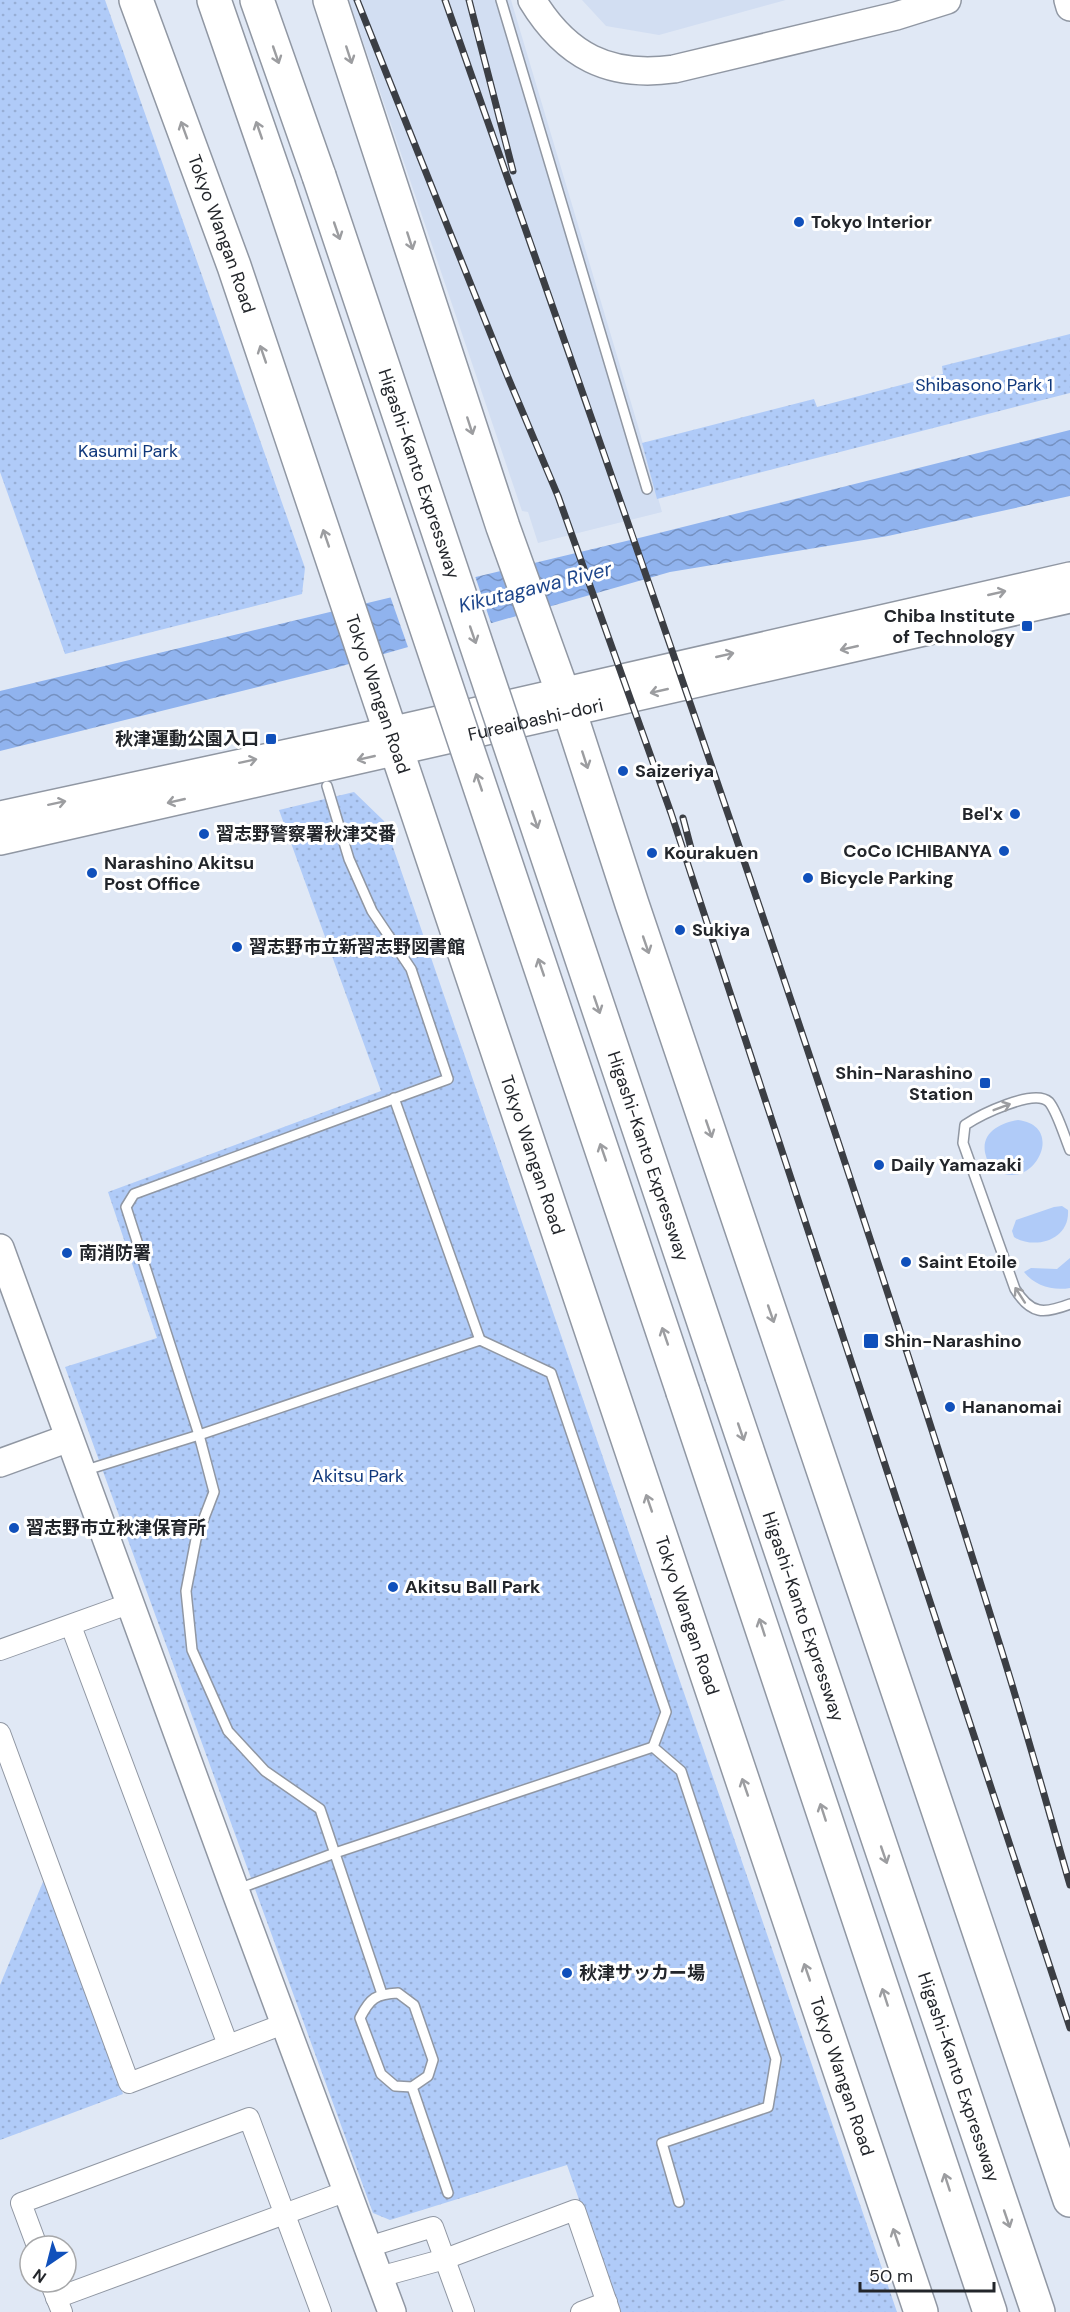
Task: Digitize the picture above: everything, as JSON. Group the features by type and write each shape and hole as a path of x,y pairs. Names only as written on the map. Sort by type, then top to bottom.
{"highway":[{"name":"Tokyo Wangan Road","path":"136,0 234,266 921,2312"},
{"path":"202,0 209,18 229,43"},
{"path":"214,0 279,185 990,2312"},
{"name":"Higashi-Kanto Expressway","path":"257,0 319,176 1038,2312"},
{"path":"330,0 503,527 562,689 632,904 1070,2200"}],"street":[{"path":"532,0 545,21 581,54 615,68 647,73 674,69 896,16 947,0"},
{"path":"1068,0 1070,7"},
{"name":"Fureaibashi-dori","path":"0,841 394,741 562,689 1070,576"},
{"name":"Fureaibashi-dori","path":"562,689 1070,598"},
{"name":"Fureaibashi-dori","path":"0,815 394,741"},
{"path":"0,1248 392,2312"},
{"path":"0,1463 69,1438"},
{"path":"0,1650 131,1603"},
{"path":"71,1626 228,2045"},
{"path":"0,1733 129,2083 286,2024"},
{"path":"33,2234 21,2203 249,2118 285,2213 317,2311"},
{"path":"56,2297 347,2191"},
{"path":"379,2277 445,2259 575,2210 609,2307 581,2312"},
{"path":"368,2247 433,2227 464,2312"}],"lane":[{"path":"501,0 647,489"},
{"path":"327,786 349,859 372,911 411,969 448,1078 134,1194 126,1207 214,1492 196,1539 186,1591 192,1650 228,1731 265,1771 320,1809 382,1994"},
{"path":"1070,1150 1048,1102 1038,1097 1018,1101 978,1116 965,1125 963,1143 1018,1294 1029,1307 1045,1312 1070,1304"},
{"path":"394,1098 480,1340"},
{"path":"81,1472 480,1340 551,1373 666,1712 653,1747"},
{"path":"235,1890 335,1853 653,1747"},
{"path":"653,1747 681,1771 777,2059 768,2107 662,2143 679,2202"},
{"path":"398,1993 414,2005 433,2060 428,2076 412,2087 395,2086 381,2074 360,2018 368,2002 382,1994 398,1993"},
{"path":"412,2087 448,2193"}],"shaded area":[{"path":"349,0 511,0 662,512 538,543 528,512 522,511"},
{"path":"582,0 786,0 659,35 606,26"}],"green space":[{"name":"Kasumi Park","path":"0,0 105,0 305,568 302,594 65,654 0,472"},
{"name":"Shibasono Park 1","path":"1070,334 1070,393 657,499 642,443 814,399 817,407 943,374 942,366"},
{"name":"Akitsu Park","path":"354,792 384,821 897,2312 618,2312 567,2165 390,2220 373,2213 65,1367 157,1338 108,1192 381,1091 279,810"},
{"path":"1018,1120 1033,1125 1041,1134 1043,1145 1032,1166 1022,1173 1009,1175 992,1167 986,1156 985,1142 992,1131 998,1127"},
{"path":"1062,1206 1068,1210 1067,1220 1063,1229 1050,1240 1032,1242 1014,1237 1012,1231 1016,1220"},
{"path":"1070,1258 1070,1288 1057,1289 1045,1286 1033,1281 1024,1272 1031,1268 1057,1269"},
{"path":"45,1877 123,2094 0,2140 0,1985"}],"water":[{"name":"Kikutagawa River","path":"1070,430 1070,496 888,536 670,572 335,668 0,751 0,691 643,537"}],"pier":[{"path":"474,573 492,626 409,650 389,593"}],"railway":[{"path":"357,0 507,375 558,496 671,813 1070,2028"},
{"path":"445,0 659,611 798,1020 997,1636 1070,1885"},
{"path":"469,0 513,171"},
{"path":"683,818 693,856"}],"place":[{"name":"Tokyo Interior","path":"799,222"},
{"name":"Chiba Institute of Technology","path":"1027,626"},
{"name":"秋津運動公園入口","path":"271,739"},
{"name":"Saizeriya","path":"623,771"},
{"name":"Bel'x","path":"1015,814"},
{"name":"習志野警察署秋津交番","path":"204,834"},
{"name":"CoCo ICHIBANYA","path":"1004,851"},
{"name":"Kourakuen","path":"652,853"},
{"name":"Narashino Akitsu Post Office","path":"92,873"},
{"name":"Bicycle Parking","path":"808,878"},
{"name":"Sukiya","path":"680,930"},
{"name":"習志野市立新習志野図書館","path":"237,947"},
{"name":"Shin-Narashino Station","path":"985,1083"},
{"name":"Daily Yamazaki","path":"879,1165"},
{"name":"南消防署","path":"67,1253"},
{"name":"Saint Etoile","path":"906,1262"},
{"name":"Shin-Narashino","path":"871,1341"},
{"name":"Hananomai","path":"950,1407"},
{"name":"習志野市立秋津保育所","path":"14,1528"},
{"name":"Akitsu Ball Park","path":"393,1587"},
{"name":"秋津サッカー場","path":"567,1973"}]}
